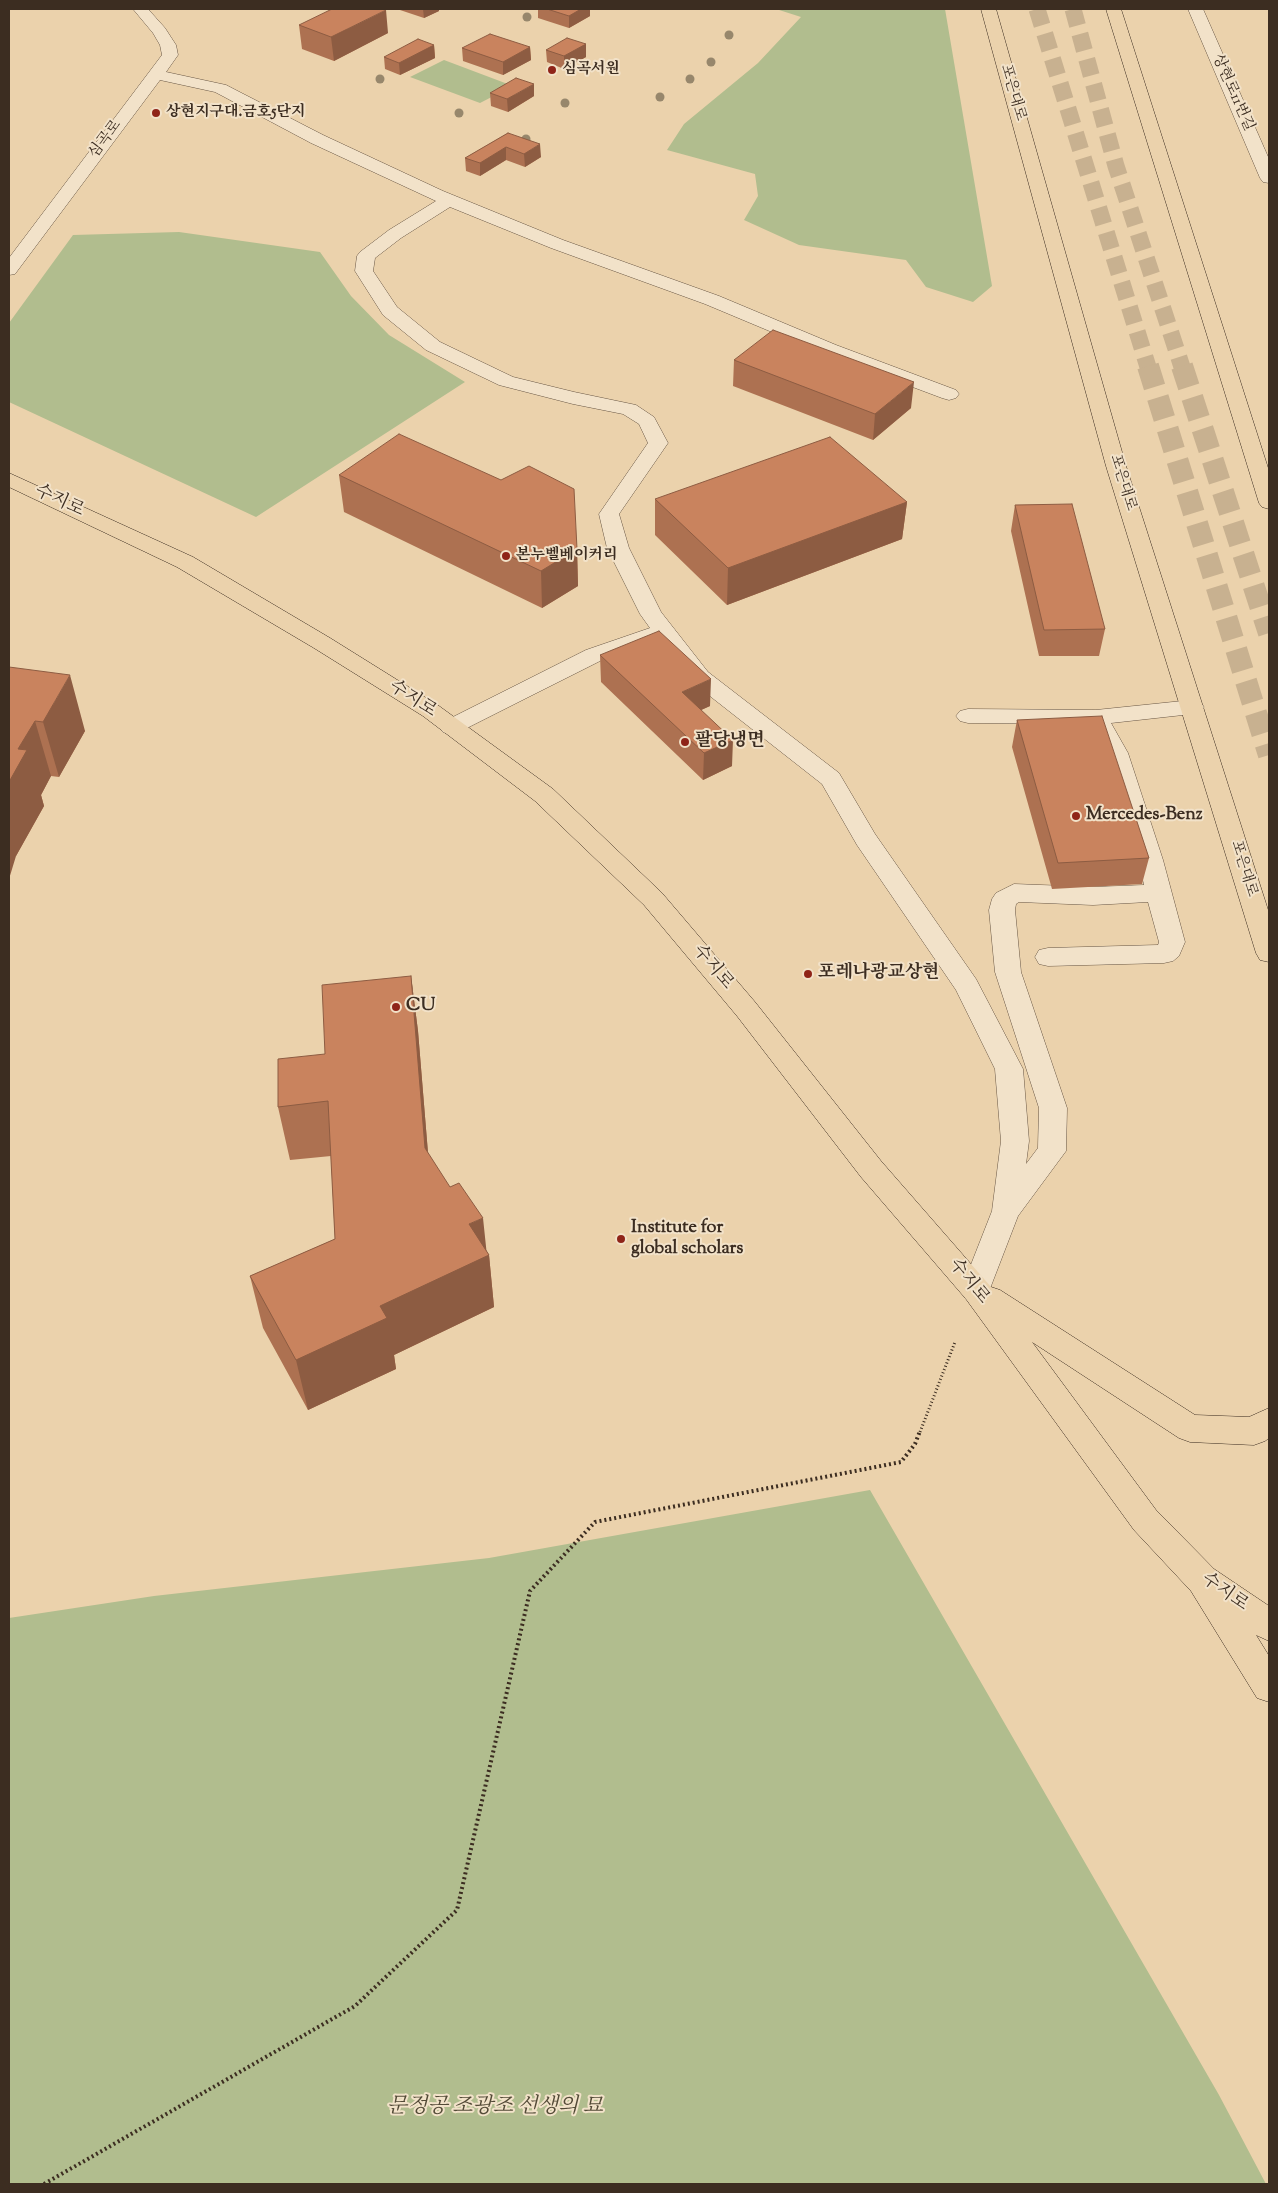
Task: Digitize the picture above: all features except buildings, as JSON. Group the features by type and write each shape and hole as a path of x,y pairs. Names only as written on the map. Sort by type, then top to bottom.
{"main road":[{"name":"포은대로","path":"988,9 1116,466 1269,953"},
{"path":"1114,9 1269,503"},
{"name":"수지로","path":"9,479 185,562 322,642 452,727 544,795 653,899 746,1009 871,1169 976,1290 1145,1520 1202,1580 1269,1625"},
{"path":"976,1290 1190,1428 1254,1431 1269,1420"},
{"path":"1202,1580 1269,1686"}],"street":[{"name":"심곡로","path":"9,270 170,55 168,46 160,31 140,9"},
{"name":"상현로11번길","path":"1195,9 1267,170"},
{"path":"155,74 220,88 317,139 449,200 558,244 712,300 829,349 949,394"},
{"path":"449,200 395,234 366,256 364,271 390,311 433,346 506,381 573,398 629,409 647,421 658,443 609,514 618,548 651,614 700,677 831,779 866,839 967,986 1009,1069 1014,1141 1006,1210 976,1290"},
{"path":"452,727 594,655 664,631"},
{"path":"968,716 1096,716 1192,707"},
{"path":"1048,956 1164,954 1170,949 1172,942 1151,860 1116,753 1096,716"},
{"path":"1006,1210 1052,1151 1053,1108 1008,972 1002,910 1005,899 1014,894 1093,896 1158,893"}],"path":[{"path":"44,2184 355,2006 457,1910 530,1591 596,1522 901,1462 915,1444 976,1290"}],"green space":[{"path":"776,9 945,9 992,286 973,302 926,287 906,260 799,245 744,220 758,196 755,174 667,150 684,124 758,63 801,17"},
{"path":"444,60 513,86 480,103 410,77"},
{"path":"179,232 320,252 351,296 389,335 465,382 256,517 9,402 9,323 73,235"},
{"name":"문정공 조광조 선생의 묘","path":"870,1490 1219,2095 1266,2184 9,2184 9,1618 154,1596 489,1558"}],"tunnel":[{"path":"1037,9 1148,367"},
{"path":"1073,9 1116,166 1182,367"},
{"path":"1148,366 1269,755"},
{"path":"1182,366 1269,633"}],"place":[{"name":"심곡서원","path":"552,70"},
{"name":"상현지구대.금호5단지","path":"156,113"},
{"name":"본누벨베이커리","path":"506,556"},
{"name":"팔당냉면","path":"685,742"},
{"name":"Mercedes-Benz","path":"1076,816"},
{"name":"포레나광교상현","path":"808,974"},
{"name":"CU","path":"396,1007"},
{"name":"Institute for global scholars","path":"621,1239"}]}
